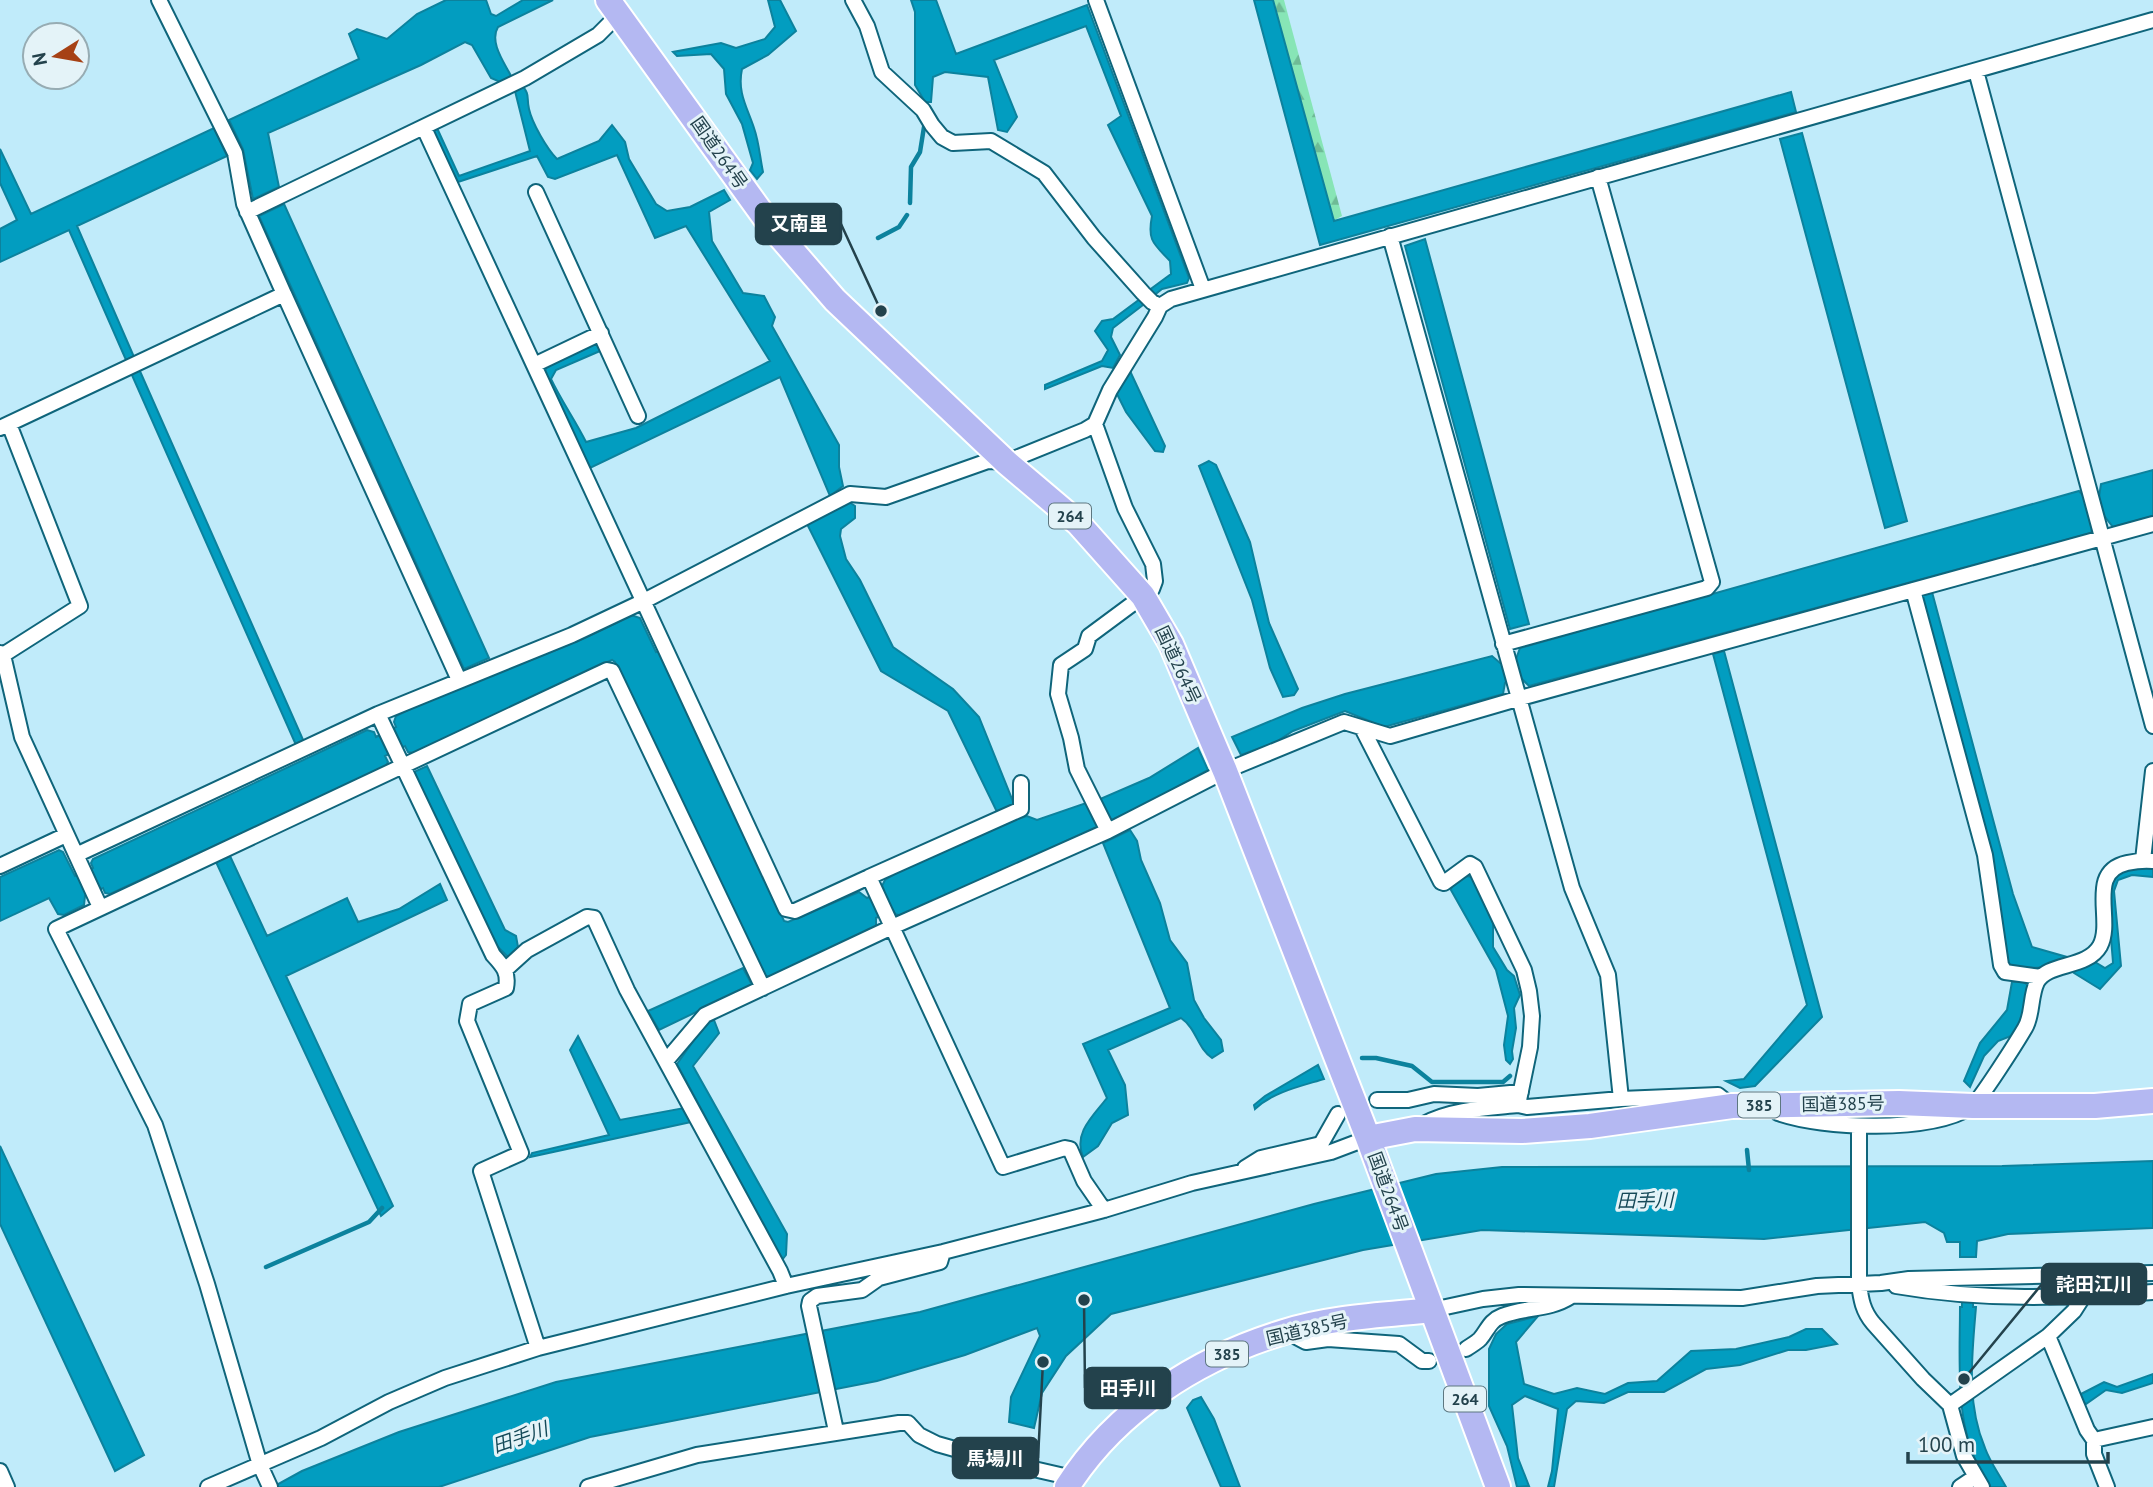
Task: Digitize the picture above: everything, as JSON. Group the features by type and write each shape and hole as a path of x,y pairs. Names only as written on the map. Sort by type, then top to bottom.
{"highway":[{"name":"国道264号","path":"614,7 771,226 835,300 1006,462 1078,523 1143,596 1171,644 1225,771 1371,1148 1498,1487"},
{"name":"国道385号","path":"1371,1148 1415,1129 1522,1131 1590,1126 1732,1106 1899,1102 1973,1106 2095,1106 2153,1101"},
{"name":"国道385号","path":"1070,1482 1105,1439 1131,1414 1181,1377 1238,1348 1286,1331 1369,1316 1432,1310"}],"street":[{"path":"159,0 234,153 247,212 459,680"},
{"path":"853,0 867,26 882,72 923,110 942,137 953,143 991,141 1044,173 1094,238 1143,293 1160,306"},
{"path":"1096,0 1203,289"},
{"path":"247,212 525,78 598,35 614,7"},
{"path":"76,855 382,721 459,680 572,635 644,601 850,494 886,498 988,461 1006,462 1084,430 1094,424 1110,390 1160,306 1171,299 2153,20"},
{"path":"1976,71 2153,726"},
{"path":"424,128 786,909 795,911 872,883 1021,809 1021,783"},
{"path":"1503,644 1707,588 1712,582 1598,177"},
{"path":"536,192 638,416"},
{"path":"1390,236 1517,699 1572,888 1608,975 1621,1099"},
{"path":"97,901 22,737 1,654 80,606 5,426 284,294"},
{"path":"534,365 601,333"},
{"path":"1094,424 1125,508 1153,564 1155,581 1152,589 1089,636 1085,649 1061,664 1058,694 1077,769 1106,827"},
{"path":"666,1061 705,1015 890,922 1106,827 1225,771 1344,722 1390,736 2153,524"},
{"path":"1913,590 1985,855 2001,965 2005,972 2041,977"},
{"path":"265,1476 208,1284 155,1125 56,929 97,901 400,759 607,670 612,671 763,988"},
{"path":"382,721 493,954 506,969 506,988 470,1004 467,1021 521,1153 481,1171 538,1348"},
{"path":"1362,728 1441,882 1444,883 1470,864 1475,867 1524,970 1532,1016 1530,1047 1520,1099"},
{"path":"1766,1105 1780,1115 1859,1133 1938,1120 1973,1106 2027,1025 2036,983 2041,977 2094,955 2101,944 2105,931 2105,882 2118,865 2148,860 2153,772"},
{"path":"0,866 66,835"},
{"path":"872,883 1003,1167 1065,1148 1070,1149 1084,1181 1104,1210"},
{"path":"506,969 527,950 587,917 594,918 627,990 786,1286"},
{"path":"1377,1100 1408,1100 1434,1094 1478,1096 1520,1099 1527,1107 1718,1095 1732,1106"},
{"path":"1415,1129 1433,1119 1520,1099"},
{"path":"1239,1171 1261,1158 1321,1144 1338,1114"},
{"path":"1859,1133 1859,1279 1866,1314 1923,1379 1955,1402 1964,1456 1978,1482 1960,1487"},
{"path":"208,1487 265,1476 321,1438 389,1402 445,1378 538,1348 786,1286 943,1252 1239,1171 1265,1168 1331,1152 1371,1148"},
{"path":"835,1427 810,1301 817,1296 862,1290 879,1278 940,1262 943,1252"},
{"path":"1881,1283 1949,1278 2153,1273"},
{"path":"1432,1310 1483,1299 1546,1294 1742,1298 1859,1279 1934,1293 2017,1298 2153,1292"},
{"path":"1466,1349 1480,1339 1487,1325 1499,1317 1561,1303 1572,1296"},
{"path":"1955,1402 2048,1336 2074,1311 2083,1297"},
{"path":"1286,1331 1306,1342 1328,1339 1399,1344 1422,1361 1429,1361"},
{"path":"2048,1336 2087,1430 2094,1440 2094,1454 2107,1487"},
{"path":"588,1487 697,1455 835,1427 908,1423 919,1435 937,1444 1070,1482"},
{"path":"2094,1440 2153,1427"},
{"path":"0,1471 7,1487"}],"green space":[{"path":"1273,0 1284,0 1342,216 1333,221"}],"water":[{"path":"446,0 486,0 491,14 496,16 523,0 553,0 498,27 496,45 511,76 500,82 491,78 472,45 465,42 421,65 268,133 279,187 253,199 243,149 229,120 359,59 349,34 357,29 387,39 417,14"},
{"path":"768,0 780,0 796,31 768,55 742,69 742,92 756,133 763,172 757,179 750,170 753,163 742,124 726,94 724,69 711,54 677,56 673,52 721,43 736,48 765,39 775,27"},
{"path":"911,0 936,0 956,54 1087,5 1189,278 1187,283 1162,289 1152,297 1148,291 1171,274 1170,261 1151,237 1152,216 1108,125 1121,116 1086,26 994,60 1017,117 1007,132 998,130 988,77 945,72 933,77 931,102 925,102 915,85 915,12"},
{"path":"1254,0 1273,0 1334,221 1791,92 1796,112 1320,245"},
{"path":"521,84 527,94 529,109 537,128 557,159 599,141 612,125 625,142 629,159 656,204 667,211 690,207 724,190 730,200 709,212 712,241 743,293 764,296 775,317 772,326 839,445 839,467 843,486 830,496 780,377 590,468 543,374 547,367 595,344 600,347 600,351 556,370 551,379 586,442 636,428 770,361 686,226 655,238 617,155 555,179 548,177 537,156 455,183 432,131 437,128 459,176 530,151 514,87"},
{"path":"214,128 227,156 77,226 134,357 126,360 69,230 0,262 0,229 17,220 0,183 0,149 31,214"},
{"path":"1802,133 1907,521 1885,528 1780,139"},
{"path":"284,204 489,658 464,669 259,216"},
{"path":"1425,239 1529,624 1510,629 1405,246"},
{"path":"1140,299 1143,305 1113,328 1111,337 1120,355 1113,368 1102,366 1045,389 1045,385 1102,361 1108,350 1095,331 1102,321 1113,319"},
{"path":"139,369 304,742 296,745 131,373"},
{"path":"1130,371 1165,446 1163,452 1155,451 1126,412 1116,392"},
{"path":"1209,461 1216,465 1250,542 1269,623 1298,689 1294,695 1283,697 1270,668 1252,600 1199,466"},
{"path":"2153,470 2153,516 2113,527 2105,517 2094,520 2091,533 1529,686 1521,678 1505,683 1503,694 1384,727 1345,711 1241,755 1232,737 1302,708 1345,694 1492,656 1500,663 1516,659 1520,648 2079,491 2087,500 2099,497 2101,484"},
{"path":"849,502 855,506 855,518 841,529 840,536 846,559 860,580 893,647 953,689 979,717 1014,804 997,812 948,711 881,671 807,524"},
{"path":"1932,592 2013,894 2032,947 2067,957 2065,962 2032,968 2012,967 2007,962 1921,595"},
{"path":"631,615 640,618 656,652 661,651 784,921 788,922 859,892 867,898 884,890 882,886 885,880 900,871 1015,820 1027,816 1037,820 1086,803 1092,807 1100,799 1149,778 1198,748 1208,770 1144,805 917,910 902,916 895,914 893,910 876,918 876,928 772,977 765,976 612,660 414,753 408,752 405,746 385,756 388,762 385,767 110,894 105,893 103,888 85,896 84,905 64,915 58,914 49,898 0,921 0,877 59,850 63,852 75,876 93,868 93,859 367,730 374,732 376,737 396,727 396,716 425,702 573,643"},
{"path":"1724,651 1822,1017 1755,1086 1740,1088 1726,1081 1744,1079 1807,1005 1713,654"},
{"path":"427,766 505,930 516,936 518,947 508,957 497,946 414,772"},
{"path":"1130,830 1137,841 1141,860 1160,903 1170,940 1187,963 1194,1000 1221,1040 1223,1051 1212,1058 1181,1018 1108,1050 1125,1085 1128,1115 1112,1123 1098,1146 1083,1157 1081,1140 1086,1125 1107,1098 1083,1044 1170,1008 1103,843"},
{"path":"230,856 267,936 347,898 358,922 399,909 440,884 447,900 286,976 393,1206 381,1216 216,862"},
{"path":"2144,866 2153,867 2153,877 2132,875 2118,880 2114,891 2121,966 2100,989 2074,973 2077,968 2095,962 2105,968 2113,963 2110,903 2113,881 2123,871"},
{"path":"1465,876 1473,877 1493,923 1493,947 1507,970 1514,976 1520,995 1514,1008 1516,1028 1513,1059 1510,1064 1506,1060 1504,1045 1508,1016 1496,970 1451,890 1452,884"},
{"path":"743,968 752,985 659,1030 648,1011"},
{"path":"2022,981 2029,986 2022,1019 2011,1036 1998,1041 1984,1056 1970,1087 1964,1081 1980,1043 2007,1010 2012,982"},
{"path":"714,1020 719,1033 693,1066 787,1234 786,1255 782,1260 677,1064 707,1022"},
{"path":"578,1036 620,1120 684,1108 691,1122 530,1157 532,1153 609,1135 570,1050"},
{"path":"1318,1065 1324,1079 1279,1094 1255,1109 1254,1105 1265,1096"},
{"path":"0,1146 144,1455 115,1471 0,1224"},
{"path":"2153,1161 2153,1228 2008,1234 1977,1241 1976,1257 1960,1257 1960,1242 1947,1242 1944,1233 1925,1222 1764,1239 1482,1230 1363,1250 1111,1314 1066,1356 1042,1393 1034,1428 1009,1422 1011,1397 1040,1336 1037,1328 965,1355 877,1381 590,1437 439,1487 273,1487 302,1471 399,1432 556,1382 920,1312 1314,1204 1436,1174 1502,1167 2002,1166"},
{"path":"1962,1301 1973,1301 1973,1307 1976,1307 1972,1379 1979,1431 1989,1458 2006,1487 1990,1487 1978,1467 1964,1423 1960,1377"},
{"path":"1538,1316 1516,1342 1524,1384 1554,1394 1577,1388 1605,1394 1628,1383 1657,1381 1691,1351 1736,1349 1789,1337 1806,1329 1822,1329 1837,1344 1806,1350 1788,1350 1740,1365 1706,1369 1664,1392 1628,1392 1604,1403 1576,1401 1567,1409 1554,1487 1548,1487 1558,1409 1525,1396 1512,1405 1518,1458 1529,1486 1517,1487 1507,1446 1489,1406 1489,1349 1496,1334 1507,1324"},
{"path":"2153,1374 2153,1383 2122,1393 2106,1390 2086,1404 2080,1400 2081,1394 2104,1382 2117,1387"},
{"path":"1201,1397 1214,1419 1240,1487 1221,1487 1187,1408 1193,1400"}],"waterway":[{"path":"910,203 911,167 920,152 924,127"},
{"path":"878,238 899,227 907,215"},
{"path":"1362,1058 1376,1058 1412,1066 1432,1082 1503,1082 1510,1076"},
{"path":"1747,1150 1749,1170"},
{"path":"266,1267 369,1222 382,1208"}],"place":[{"name":"又南里","path":"881,311"},
{"name":"田手川","path":"1084,1300"},
{"name":"馬場川","path":"1043,1362"},
{"name":"詫田江川","path":"1964,1379"}]}
